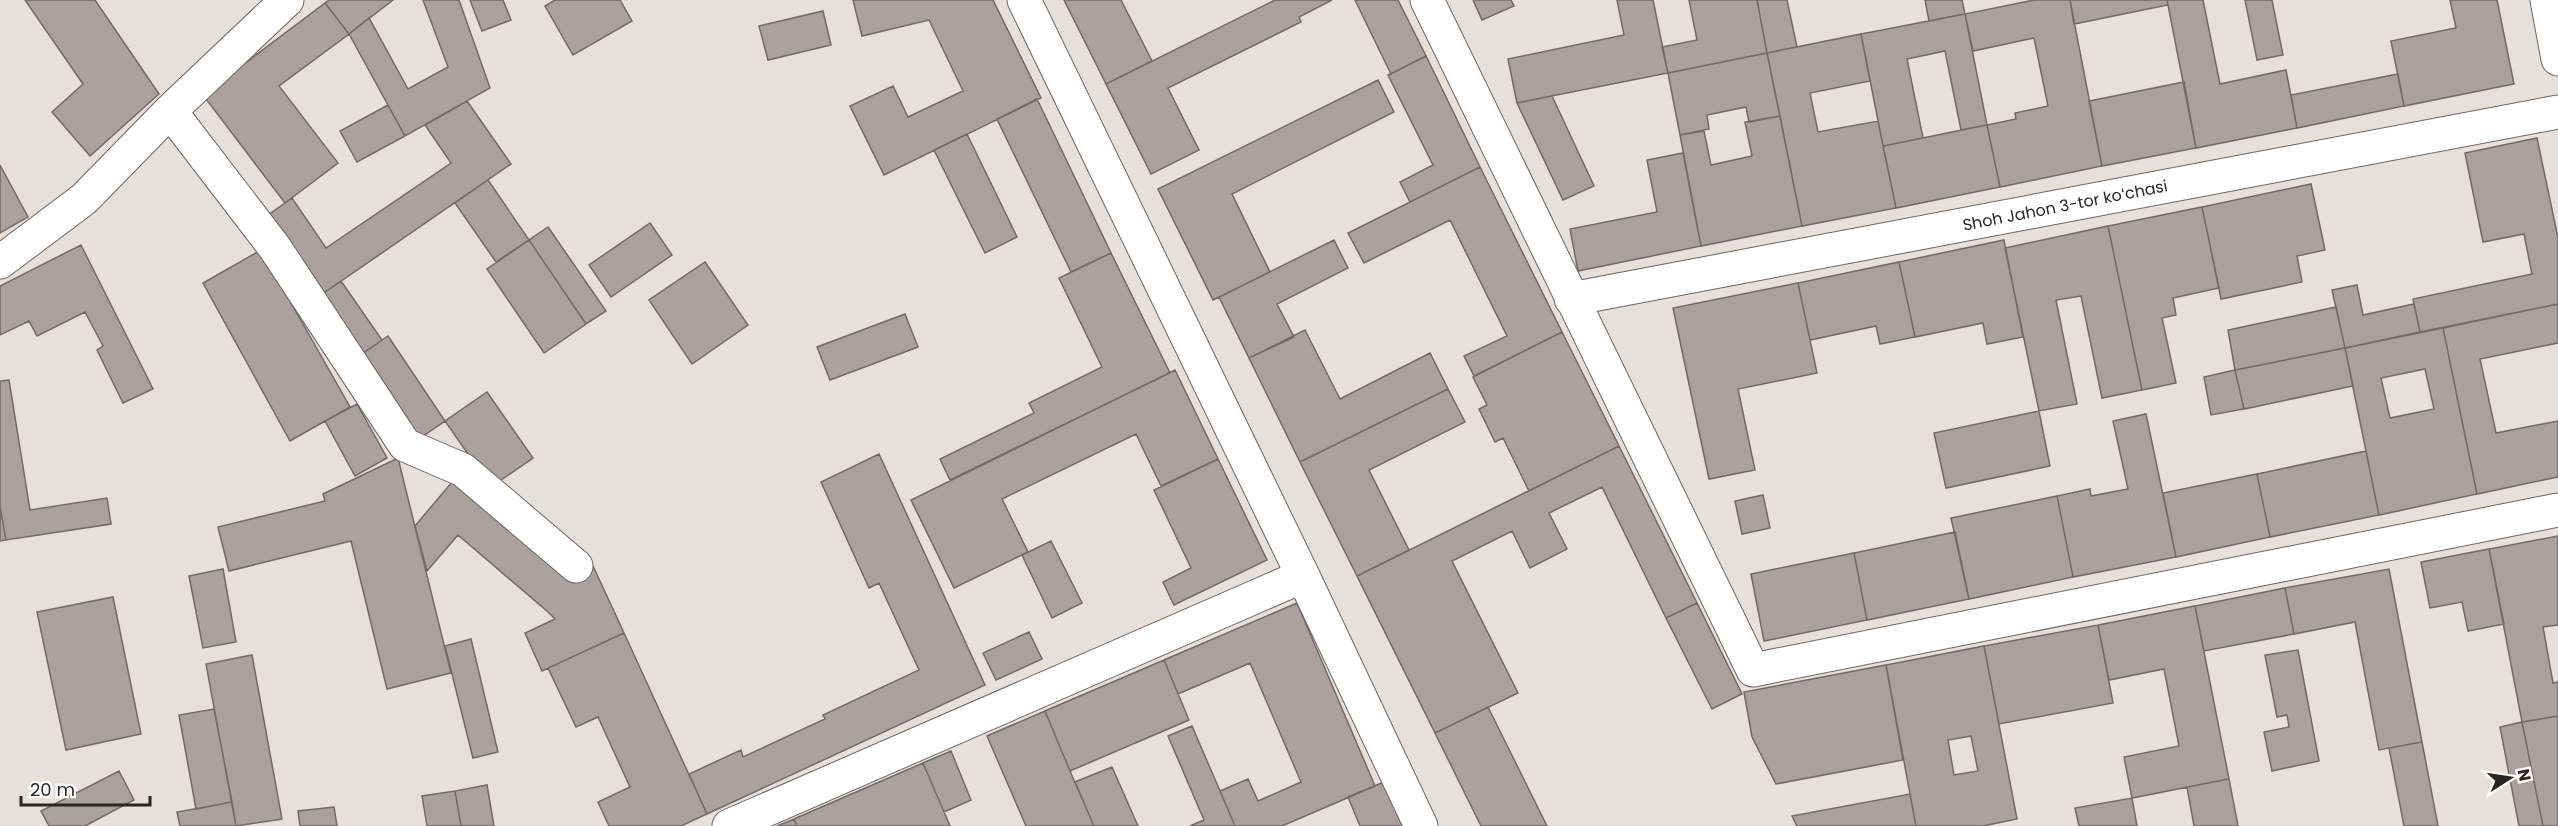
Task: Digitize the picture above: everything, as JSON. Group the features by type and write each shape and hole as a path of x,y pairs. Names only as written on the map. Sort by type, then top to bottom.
{"street":[{"path":"0,262 84,199 170,111 287,0"},
{"path":"1024,0 1303,576 1421,826"},
{"path":"1427,0 1753,670 2558,510"},
{"path":"2547,0 2558,59"},
{"path":"170,111 275,248 405,446 463,470 576,566"},
{"name":"Shoh Jahon 3-tor koʻchasi","path":"1571,299 2558,112"},
{"path":"729,826 1303,576"}],"building":[{"path":"25,0 95,0 159,94 90,156 52,112 83,84"},
{"path":"329,0 393,0 349,34 325,3"},
{"path":"423,0 459,0 490,88 405,136 349,34 369,18 408,89 448,67"},
{"path":"470,0 503,0 511,20 482,31"},
{"path":"555,0 620,0 632,21 573,55 545,6"},
{"path":"853,0 993,0 1041,98 884,175 850,106 893,86 908,117 963,91 929,20 862,36"},
{"path":"1064,0 1121,0 1152,61 1106,84"},
{"path":"1275,0 1332,0 1299,17 1301,22 1168,88 1199,150 1151,174 1106,84"},
{"path":"1355,0 1398,0 1426,56 1391,74"},
{"path":"1473,0 1511,0 1514,6 1482,20"},
{"path":"1617,0 1653,0 1668,73 1517,103 1508,59 1624,35"},
{"path":"1689,0 1757,0 1767,53 1668,73 1662,47 1697,40"},
{"path":"1757,0 1787,0 1797,47 1767,53"},
{"path":"1925,0 1962,0 1965,14 1929,21"},
{"path":"2034,0 2070,0 2102,166 2000,187 1987,125 2016,119 2015,113 2048,106 2034,38 1973,51 1965,14"},
{"path":"2070,0 2167,0 2168,5 2074,24"},
{"path":"2167,0 2203,0 2220,84 2286,70 2297,128 2196,148"},
{"path":"2245,0 2272,0 2283,55 2257,60"},
{"path":"2450,0 2497,0 2514,84 2404,106 2391,41 2456,28"},
{"path":"325,3 349,34 279,86 338,163 285,203 203,95"},
{"path":"823,11 831,45 768,60 759,26"},
{"path":"1965,14 1987,125 1961,130 1945,51 1907,59 1923,138 1883,146 1861,34"},
{"path":"1861,34 1870,81 1810,93 1818,132 1878,121 1896,208 1802,226 1767,53"},
{"path":"1767,53 1780,116 1749,122 1746,107 1707,115 1709,129 1680,135 1668,73"},
{"path":"1426,56 1480,167 1410,202 1400,182 1433,165 1388,75"},
{"path":"2398,74 2404,106 2297,128 2291,95"},
{"path":"1378,80 1394,112 1232,194 1270,272 1213,300 1158,189"},
{"path":"2184,82 2196,148 2102,166 2089,101"},
{"path":"1552,96 1594,186 1563,200 1517,103"},
{"path":"1037,99 1111,253 1071,272 997,119"},
{"path":"467,101 511,164 318,297 264,218 292,198 326,248 451,163 425,125"},
{"path":"388,105 405,136 357,162 340,131"},
{"path":"1780,116 1802,226 1701,246 1680,135 1704,131 1711,165 1752,156 1745,122"},
{"path":"1987,125 2000,187 1896,208 1883,146"},
{"path":"967,134 1017,237 985,253 934,150"},
{"path":"2537,138 2558,238 2558,304 2420,332 2413,299 2532,274 2524,234 2483,242 2465,153"},
{"path":"1683,153 1701,246 1578,271 1570,229 1657,212 1647,160"},
{"path":"0,165 28,217 0,233"},
{"path":"1480,167 1562,332 1474,376 1464,356 1507,336 1450,220 1364,263 1348,233"},
{"path":"488,180 529,240 496,262 455,203"},
{"path":"2311,184 2325,250 2297,256 2302,282 2221,299 2202,207"},
{"path":"2202,207 2219,288 2173,298 2176,315 2162,318 2176,383 2142,390 2108,226"},
{"path":"650,223 672,255 611,297 589,265"},
{"path":"2108,226 2142,390 2102,398 2081,296 2056,300 2077,404 2039,411 2005,248"},
{"path":"548,227 606,311 586,324 529,240"},
{"path":"529,240 586,324 544,353 487,269"},
{"path":"1334,240 1348,268 1277,304 1294,337 1249,358 1219,297"},
{"path":"2004,240 2023,337 1987,344 1983,323 1915,337 1899,262"},
{"path":"81,245 153,389 123,403 97,350 103,346 85,312 37,336 29,321 0,335 0,286"},
{"path":"261,250 350,407 290,441 203,283"},
{"path":"1111,253 1170,373 950,480 940,459 1034,413 1029,403 1102,367 1059,278"},
{"path":"705,262 748,325 692,364 649,300"},
{"path":"1899,262 1915,337 1880,344 1876,326 1810,340 1798,283"},
{"path":"341,281 382,340 359,356 318,297"},
{"path":"1798,283 1817,373 1738,389 1755,470 1709,479 1673,308"},
{"path":"2357,285 2363,315 2414,304 2420,332 2345,348 2332,290"},
{"path":"2558,304 2558,343 2480,359 2496,433 2558,421 2558,477 2477,494 2443,328"},
{"path":"2336,307 2345,348 2235,370 2228,330"},
{"path":"905,314 918,347 830,380 817,347"},
{"path":"2443,328 2477,494 2379,515 2345,348","holes":["2425,369 2434,409 2390,418 2381,378"]},
{"path":"1305,330 1340,399 1430,353 1448,389 1300,462 1249,358"},
{"path":"1562,332 1619,446 1529,491 1503,438 1495,442 1479,409 1487,405 1473,377"},
{"path":"388,336 445,421 416,441 359,356"},
{"path":"2345,348 2353,386 2244,409 2235,370"},
{"path":"1175,370 1218,459 1161,486 1136,434 1002,499 1028,552 954,588 911,500"},
{"path":"2235,370 2244,409 2211,415 2204,377"},
{"path":"9,380 30,510 107,498 111,524 6,540 0,507 0,381"},
{"path":"1448,389 1465,422 1369,470 1409,550 1357,576 1300,462"},
{"path":"487,392 533,458 491,487 445,421"},
{"path":"357,404 387,458 355,476 325,421"},
{"path":"2039,411 2050,466 1946,488 1934,433"},
{"path":"2146,414 2176,557 2073,577 2057,496 2090,489 2091,496 2128,489 2113,421"},
{"path":"1619,446 1697,603 1666,618 1602,487 1549,513 1567,549 1530,568 1512,531 1452,561 1518,693 1435,733 1357,576"},
{"path":"2366,451 2379,515 2270,537 2257,474"},
{"path":"879,454 985,685 707,814 689,774 741,750 743,757 825,719 823,715 919,670 879,583 869,588 821,482"},
{"path":"398,458 451,673 387,689 351,541 229,571 218,527 325,501 323,494"},
{"path":"1218,459 1267,560 1174,605 1163,582 1191,568 1154,490"},
{"path":"2257,474 2270,537 2176,557 2163,493"},
{"path":"458,475 577,578 592,564 624,633 542,671 525,633 555,619 548,612 458,535 427,571 415,526"},
{"path":"1763,495 1770,528 1742,534 1735,501"},
{"path":"2057,496 2073,577 1969,599 1951,518"},
{"path":"0,507 6,540 0,541"},
{"path":"1955,532 1969,599 1867,620 1854,553"},
{"path":"2558,536 2558,625 2543,627 2553,683 2558,682 2558,716 2522,722 2489,549"},
{"path":"1051,541 1082,603 1052,618 1022,555"},
{"path":"2489,549 2504,624 2468,631 2462,602 2430,608 2421,562"},
{"path":"1854,553 1867,620 1764,641 1751,574"},
{"path":"223,569 236,642 203,648 189,576"},
{"path":"2389,569 2422,742 2379,750 2355,622 2294,634 2285,588"},
{"path":"2285,588 2294,634 2204,651 2195,606"},
{"path":"113,597 141,734 66,750 37,612"},
{"path":"1297,603 1375,786 1282,826 1235,826 1220,791 1248,779 1258,801 1301,782 1250,663 1178,694 1164,660"},
{"path":"1697,603 1742,694 1712,709 1666,618"},
{"path":"2195,606 2229,779 2132,798 2124,757 2179,746 2164,669 2109,680 2098,625"},
{"path":"2098,625 2113,703 1999,724 1984,646"},
{"path":"1029,632 1042,659 996,680 983,653"},
{"path":"624,633 707,814 681,826 609,826 598,802 630,787 598,717 576,727 548,668"},
{"path":"471,639 498,752 473,758 445,646"},
{"path":"1984,646 2017,819 1983,826 1916,826 1886,665","holes":["1971,736 1978,771 1954,775 1948,740"]},
{"path":"2298,650 2319,761 2272,771 2264,732 2289,727 2287,715 2277,717 2265,655"},
{"path":"252,655 282,819 236,826 206,664"},
{"path":"1164,660 1189,720 1070,771 1045,711"},
{"path":"1886,665 1903,760 1776,784 1752,737 1744,692"},
{"path":"1488,707 1547,826 1481,826 1435,733"},
{"path":"214,709 232,802 196,809 179,715"},
{"path":"1045,711 1094,826 1026,826 987,736"},
{"path":"2558,716 2558,826 2543,826 2522,722"},
{"path":"2522,722 2543,826 2519,826 2500,727"},
{"path":"1192,726 1235,826 1190,826 1204,820 1168,736"},
{"path":"2422,742 2438,826 2404,826 2389,748"},
{"path":"951,751 971,800 944,812 923,763"},
{"path":"923,763 950,826 797,826 794,819"},
{"path":"1112,767 1138,826 1094,826 1075,782"},
{"path":"119,771 134,800 85,826 49,826 41,811"},
{"path":"2229,779 2238,826 2194,826 2187,787"},
{"path":"1384,782 1403,826 1360,826 1348,797"},
{"path":"487,785 494,826 461,826 455,791"},
{"path":"455,791 461,826 427,826 422,796"},
{"path":"1910,794 1916,826 1797,826 1792,816"},
{"path":"2132,798 2137,826 2079,826 2075,808"},
{"path":"232,802 236,826 180,826 177,812"},
{"path":"334,807 337,826 300,826 298,811"},
{"path":"794,819 797,826 777,826"}]}
